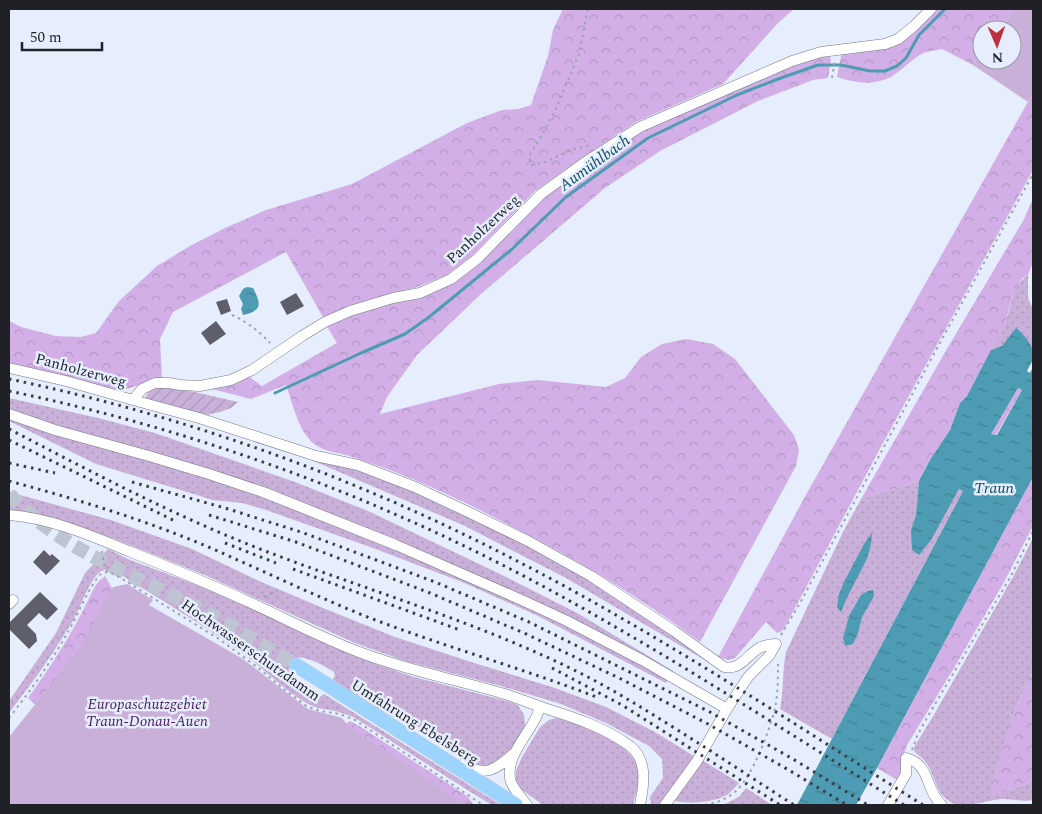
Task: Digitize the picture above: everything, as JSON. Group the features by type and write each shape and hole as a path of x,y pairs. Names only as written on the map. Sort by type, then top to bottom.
{"main road":[{"name":"Umfahrung Ebelsberg","path":"296,665 516,805"}],"street":[{"name":"Panholzerweg","path":"9,368 66,381 134,400 142,389 155,384 169,383 200,386 231,380 252,370 325,322 350,311 393,298 420,293 451,279 477,259 541,194 584,163 640,128 792,61 821,52 885,44 898,39 931,9"},
{"path":"134,400 198,418 316,456 358,465 438,498 528,541 591,576 660,621 724,667 736,667 760,648 766,645 775,646 769,656 748,677 697,761 665,805"},
{"path":"9,414 90,441 149,456 263,492 396,545 567,621 642,660 727,709"},
{"path":"9,515 43,520 102,541 245,600 359,652 403,668 508,695 584,721 618,738 631,746 637,753 643,768 643,787 640,805"},
{"path":"527,805 512,785 510,777 511,766 514,753 534,721 540,707"},
{"path":"432,752 472,769 484,772 494,769 514,753"},
{"path":"888,805 906,774 906,758 915,761 922,768 935,797 942,805"}],"path":[{"path":"588,9 579,54 546,130 529,156 531,165 545,162 570,150 593,145 604,150"},
{"path":"832,78 835,60"},
{"path":"705,805 718,802 736,791 745,780 754,763 763,744 776,700 778,662 775,646 1033,174"},
{"path":"232,315 258,332 270,343"},
{"path":"906,758 913,748 928,716 1011,576 1033,531"},
{"path":"9,718 38,680 67,634 94,582 101,574 108,572 102,555 102,541"},
{"name":"Hochwasserschutzdamm","path":"108,572 133,585 219,639 308,707 340,714 355,720 483,805"},
{"path":"260,599 278,590"}],"green space":[{"path":"563,9 794,9 778,23 723,84 636,122 580,159 535,191 472,256 447,275 324,319 286,252 173,312 160,339 162,379 118,390 9,363 9,321 21,327 56,336 81,337 96,333 119,301 157,266 190,246 266,210 352,184 467,123 502,110 519,109 531,105 548,56 553,30"},
{"path":"934,9 1015,9 1007,20 972,20 972,64 942,49 921,54 891,77 878,82 857,82 837,77 841,56 845,52 887,47"},
{"path":"1015,9 1033,9 1033,93 1028,102 980,70 1022,70 1022,20 1007,20"},
{"path":"829,54 831,60 828,78 813,80 758,101 660,151 605,188 481,294 417,355 387,397 380,414 499,384 538,380 606,387 625,378 641,357 662,344 686,339 713,344 735,359 794,435 799,450 796,466 700,642 607,579 559,551 493,517 421,483 347,455 327,451 313,443 303,431 286,385 251,399 208,388 248,376 262,386 337,343 326,325 351,313 453,281 543,196 641,131 793,63"},
{"path":"1033,93 1033,170 883,443 785,627 777,633 766,622 735,658 729,660 718,657 807,493"},
{"path":"1033,199 1033,262 1028,275 1022,278 1012,298 1004,328 967,396 960,403 950,430 930,460 919,481 861,499 1023,221"},
{"path":"1028,275 1028,298 1033,309 1033,350 1023,334 991,350 1006,322 1018,285"},
{"path":"164,387 173,387 238,402 231,408 206,415 145,398 150,391"},
{"path":"1018,388 1022,390 996,435 990,433"},
{"path":"9,398 155,433 295,482 368,511 579,614 673,671 666,683 536,615 462,582 373,548 266,510 242,503 213,500 96,464 9,421"},
{"path":"309,459 331,462 368,472 401,485 521,542 586,577 636,608 715,666 566,578 465,526"},
{"path":"1033,477 1033,526 1003,584 907,745 897,780 877,768"},
{"path":"919,481 916,515 911,530 944,513 959,488 963,491 832,739 780,709 786,652 843,532 861,499"},
{"path":"9,492 111,520 192,549 259,581 395,637 552,687 606,707 655,732 694,756 661,804 653,805 651,804 650,797 663,778 662,759 649,746 606,723 561,704 405,661 355,643 207,576 115,539 91,531 9,512"},
{"path":"1033,538 1033,670 1012,716 1000,794 1033,781 1033,800 1002,799 971,805 956,804 949,801 940,792 929,768 924,760 914,751 914,747 1013,577"},
{"path":"108,549 130,560 205,588 373,663 414,677 518,705 524,715 525,727 509,752 488,767 476,765 421,728 376,708 333,680 334,672 324,666 304,658 293,659 289,663 289,670 300,684 318,696 324,694 501,805 492,805 360,721 348,715 310,705 286,689 249,658 193,619 122,575 108,570 100,572 96,576 58,645 9,713 9,701 56,633 85,573"},
{"path":"105,576 116,595 127,623 36,705 28,698 64,645 94,588"},
{"name":"Europaschutzgebiet Traun-Donau-Auen","path":"127,584 153,600 149,605 243,659 308,709 342,718 351,730 401,760 462,805 9,805 9,737 80,648 113,587"},
{"path":"1033,670 1033,781 1000,794 991,795 995,771 1012,716"},
{"path":"556,718 577,724 603,735 615,742 633,758 638,767 639,776 633,805 543,805 522,790 516,781 516,771 522,757 540,727 549,720"},
{"path":"350,721 467,796 474,805 349,805 342,726"},
{"path":"702,760 739,783 727,795 715,800 695,803 675,801"},
{"path":"746,788 772,805 723,805 739,797"}],"water":[{"path":"247,287 253,288 259,302 257,309 243,315 241,309 243,304 239,296 243,289"},
{"name":"Traun","path":"1016,328 1026,338 1034,355 1027,371 1030,373 1033,367 1033,477 856,805 797,805 963,491 959,489 931,540 919,555 912,550 911,530 916,515 919,481 930,460 950,430 960,403 967,396 991,350 1002,346","holes":["1018,388 1022,390 997,435 991,434"]},
{"path":"872,533 866,561 841,612 837,607 839,594 864,544"},
{"path":"873,590 874,596 862,617 853,644 845,646 843,638 849,616 861,595"}],"building":[{"path":"296,293 304,306 287,315 280,302"},
{"path":"227,299 231,311 221,315 216,302"},
{"path":"216,321 226,334 210,345 201,333"},
{"path":"44,550 50,556 52,554 60,561 46,575 33,562"},
{"path":"40,592 58,609 47,620 39,613 27,625 36,634 37,641 29,649 9,629 9,623"}],"waterway":[{"name":"Aumühlbach","path":"275,393 405,334 429,317 511,250 566,197 648,138 737,95 818,65 841,65 870,71 885,71 897,66 906,58 919,35 945,9"}],"tunnel":[{"path":"9,494 50,530 72,544 233,627 296,665"}],"railway":[{"path":"9,379 76,394 207,431 335,478 460,532 573,591 674,649 923,805"},
{"path":"9,391 81,407 152,426 222,448 292,472 428,529 559,595 647,645 904,805"},
{"path":"9,429 188,519 250,545 451,618 570,668 611,689 794,805"},
{"path":"9,440 175,521"},
{"path":"9,463 55,473"},
{"path":"9,481 84,502 158,527 206,546 365,616 599,698"},
{"path":"132,482 301,532 435,582 529,622 708,711 793,759 868,805"},
{"path":"209,515 296,542 430,593 524,633 621,679 708,724 847,805"},
{"path":"225,543 276,563"},
{"path":"293,569 460,630"},
{"path":"552,668 622,705 780,805"}]}
